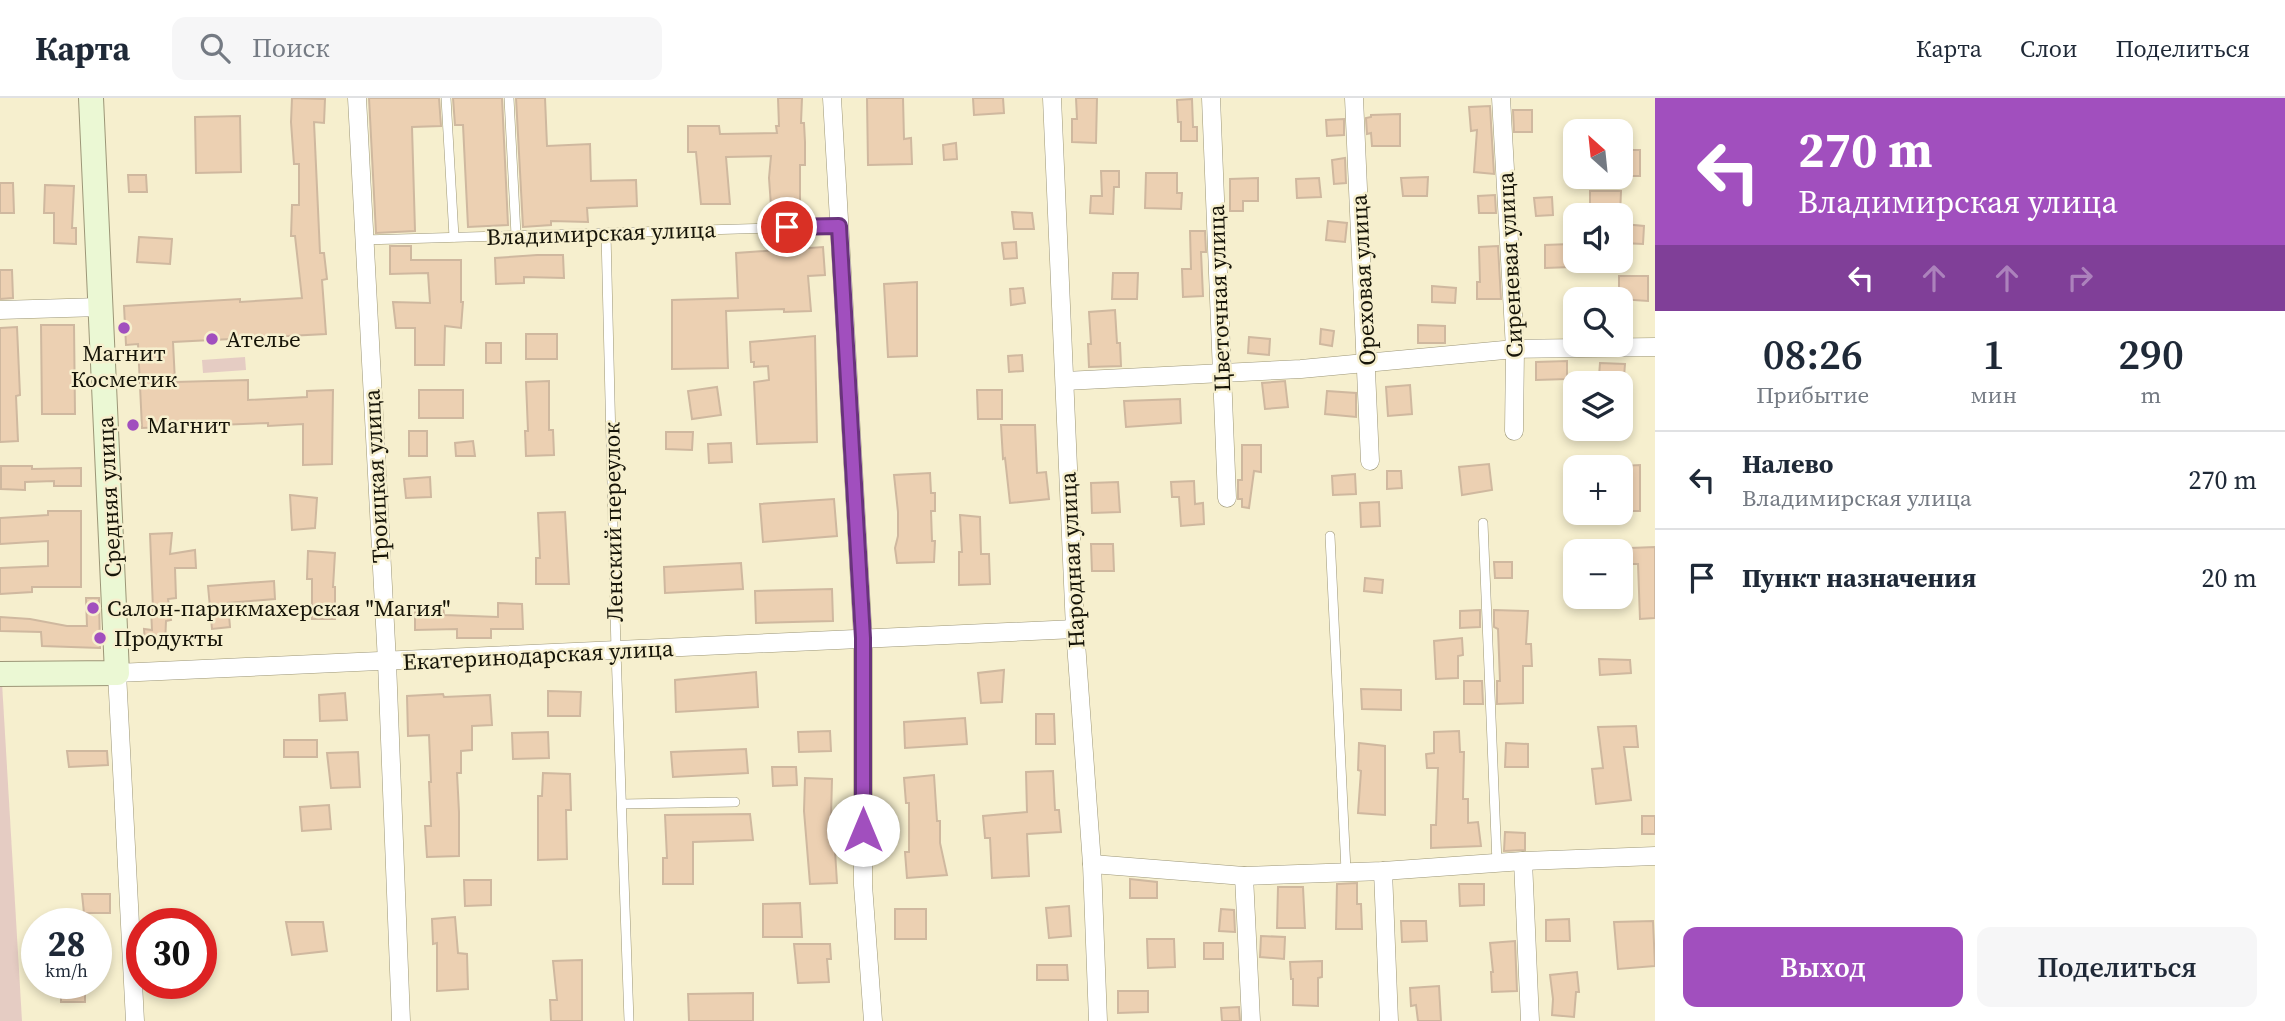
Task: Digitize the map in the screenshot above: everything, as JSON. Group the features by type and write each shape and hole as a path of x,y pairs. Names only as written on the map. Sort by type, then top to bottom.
{"street":[{"name":"Средняя улица","path":"92,98 135,1021"},
{"name":"Троицкая улица","path":"357,98 387,662 401,1021"},
{"path":"832,98 863,638 863,885 873,1021"},
{"name":"Народная улица","path":"1052,98 1075,629 1091,864 1098,1021"},
{"name":"Цветочная улица","path":"1211,98 1227,498"},
{"name":"Ореховая улица","path":"1354,98 1370,461"},
{"name":"Сиреневая улица","path":"1501,98 1515,349 1514,431"},
{"path":"0,310 100,307"},
{"path":"1065,381 1301,369 1515,349 1655,347"},
{"name":"Екатеринодарская улица","path":"0,674 117,673 387,662 1075,629"},
{"path":"1091,864 1244,876 1655,856"},
{"path":"1522,861 1530,1021"},
{"path":"1383,871 1390,1021"},
{"path":"1244,876 1251,1021"}],"lane":[{"path":"446,98 454,237"},
{"path":"509,98 516,235"},
{"name":"Владимирская улица","path":"363,240 839,226"},
{"name":"Ленский переулок","path":"606,233 616,651 629,1021"},
{"path":"1483,523 1497,863"},
{"path":"1330,536 1346,871"},
{"path":"622,804 735,802"}],"shaded area":[{"path":"245,357 246,370 203,373 202,360"},
{"path":"1,666 22,1021 0,1021"}],"building":[{"path":"292,98 325,99 324,123 314,122 320,253 324,253 327,279 322,280 326,334 173,342 175,382 248,380 248,400 307,397 307,391 333,390 332,464 303,465 303,424 142,428 138,344 126,345 124,306 302,298 295,236 291,236 292,205 299,205 299,164 294,164"},
{"path":"369,98 439,98 441,126 412,127 415,231 376,233"},
{"path":"453,98 502,98 508,225 468,227 463,125 455,125"},
{"path":"516,98 545,98 547,146 590,144 591,181 636,180 637,206 587,208 588,222 551,221 551,225 523,227"},
{"path":"778,98 802,98 801,123 804,123 805,165 800,165 800,204 771,206 771,156 726,157 730,204 701,204 696,152 688,152 688,126 719,126 720,134 777,133"},
{"path":"867,98 903,98 904,139 911,138 912,164 868,165"},
{"path":"973,98 1003,98 1004,113 974,115"},
{"path":"1076,98 1097,98 1096,143 1072,142 1072,119 1077,119"},
{"path":"1192,99 1193,127 1197,127 1197,141 1181,141 1177,100"},
{"path":"1490,106 1494,174 1474,172 1477,130 1471,131 1469,107"},
{"path":"1513,110 1532,110 1532,132 1514,132"},
{"path":"1400,114 1400,146 1372,146 1371,133 1367,134 1366,118 1371,115"},
{"path":"240,116 241,172 196,173 195,117"},
{"path":"1344,119 1344,135 1327,136 1326,120"},
{"path":"956,143 957,159 944,160 943,145"},
{"path":"1633,150 1640,150 1640,176 1633,176"},
{"path":"1345,158 1346,183 1334,184 1332,160"},
{"path":"1101,171 1119,171 1119,187 1114,187 1113,214 1090,213 1091,196 1102,196"},
{"path":"1146,173 1177,173 1177,193 1182,193 1181,209 1145,208"},
{"path":"128,175 146,175 147,192 129,192"},
{"path":"1428,177 1427,196 1403,196 1401,178"},
{"path":"1258,178 1258,201 1243,201 1243,211 1230,211 1230,179"},
{"path":"1319,178 1321,197 1297,198 1296,179"},
{"path":"0,183 13,183 14,213 0,213"},
{"path":"45,185 74,186 72,228 76,228 76,244 54,243 54,213 44,213"},
{"path":"1590,191 1621,191 1620,203 1590,203"},
{"path":"1495,195 1496,213 1479,213 1478,196"},
{"path":"1552,197 1553,215 1536,216 1534,198"},
{"path":"1012,212 1032,213 1034,229 1014,229"},
{"path":"1328,221 1347,223 1345,242 1326,240"},
{"path":"1633,225 1644,226 1643,244 1633,244"},
{"path":"1190,231 1205,231 1206,252 1201,252 1203,296 1183,297 1182,269 1191,269"},
{"path":"139,237 172,239 170,264 137,262"},
{"path":"1016,242 1017,258 1004,259 1002,243"},
{"path":"1563,244 1563,267 1545,268 1545,245"},
{"path":"390,246 411,246 411,260 461,260 461,328 445,326 444,365 415,365 415,328 396,328 393,302 430,303 428,273 390,274"},
{"path":"1498,246 1501,299 1477,299 1477,282 1480,282 1479,247"},
{"path":"823,247 825,275 808,276 811,311 726,311 728,368 672,369 672,300 738,298 736,253"},
{"path":"563,255 564,278 524,277 524,283 496,284 495,258"},
{"path":"0,270 12,270 13,298 0,299"},
{"path":"1113,273 1138,273 1137,299 1112,299"},
{"path":"1619,276 1648,276 1648,301 1633,300 1633,287 1619,287"},
{"path":"917,282 917,356 888,357 884,284"},
{"path":"1432,286 1456,288 1455,303 1432,302"},
{"path":"1023,288 1025,303 1011,305 1010,289"},
{"path":"1115,310 1121,366 1089,367 1089,312"},
{"path":"41,325 74,325 75,414 42,414"},
{"path":"1418,325 1445,326 1445,343 1418,343"},
{"path":"17,327 20,395 16,396 18,441 0,442 0,328"},
{"path":"1321,329 1334,331 1332,346 1320,344"},
{"path":"526,334 557,334 557,359 526,359"},
{"path":"815,336 817,442 757,444 754,382 769,380 768,366 754,367 754,362 751,362 750,342"},
{"path":"1249,337 1270,339 1269,355 1248,353"},
{"path":"486,343 501,343 501,363 486,363"},
{"path":"1022,355 1023,371 1009,372 1008,356"},
{"path":"1567,361 1567,371 1563,371 1563,379 1536,380 1536,362"},
{"path":"1600,363 1625,364 1624,371 1599,371"},
{"path":"549,381 549,430 553,430 554,455 526,456 526,382"},
{"path":"1285,381 1288,407 1265,409 1262,383"},
{"path":"1410,385 1412,414 1388,416 1386,387"},
{"path":"717,387 721,415 692,419 688,391"},
{"path":"419,390 463,390 463,418 419,418"},
{"path":"977,390 1002,390 1002,419 978,419"},
{"path":"1327,391 1356,393 1356,417 1325,414"},
{"path":"1180,399 1181,423 1126,427 1124,401"},
{"path":"1001,425 1035,425 1037,473 1046,472 1049,499 1010,503"},
{"path":"409,431 427,431 427,456 409,456"},
{"path":"666,432 693,432 692,450 666,449"},
{"path":"473,441 475,456 456,456 455,443"},
{"path":"731,443 732,462 709,463 708,444"},
{"path":"1242,445 1261,445 1261,472 1254,471 1249,508 1242,507 1242,499 1238,499 1238,480 1242,480"},
{"path":"1489,464 1492,490 1462,495 1459,467"},
{"path":"1633,465 1640,465 1640,511 1633,511"},
{"path":"1,466 32,466 32,469 81,468 81,486 54,486 54,481 25,482 25,490 1,489"},
{"path":"1387,471 1401,471 1402,488 1387,489"},
{"path":"930,473 931,493 935,493 935,511 931,511 932,541 935,541 934,562 897,563 895,548 898,512 894,475"},
{"path":"1355,474 1356,494 1333,495 1332,476"},
{"path":"430,477 431,497 406,498 404,479"},
{"path":"1194,481 1195,504 1203,503 1204,524 1181,526 1179,497 1172,497 1171,482"},
{"path":"1118,482 1120,512 1092,513 1091,483"},
{"path":"290,495 317,498 315,528 292,530"},
{"path":"834,499 837,536 763,542 760,504"},
{"path":"1379,502 1380,526 1361,527 1360,503"},
{"path":"48,511 81,511 81,587 32,587 32,592 0,594 0,568 48,566 48,541 0,544 0,518 48,515"},
{"path":"565,512 569,584 536,584 536,558 540,558 538,513"},
{"path":"960,515 980,517 981,554 989,554 990,584 959,585 959,552 962,552"},
{"path":"172,533 170,554 195,550 196,568 175,568 176,598 168,599 171,620 166,621 165,645 145,644 144,629 152,630 153,609 150,534"},
{"path":"1091,544 1113,544 1114,571 1092,571"},
{"path":"1655,547 1655,618 1640,619 1638,564 1633,564 1633,548"},
{"path":"308,551 335,553 335,619 312,619 312,579 307,579"},
{"path":"1494,562 1512,562 1512,578 1495,578"},
{"path":"741,563 743,589 665,593 664,567"},
{"path":"1365,578 1383,580 1382,593 1364,591"},
{"path":"274,581 275,599 228,603 230,627 212,629 208,586"},
{"path":"832,589 833,621 756,623 755,591"},
{"path":"86,598 99,598 100,648 42,646 41,632 0,631 0,617 87,626"},
{"path":"498,603 522,604 523,629 491,629 491,638 457,638 457,629 415,630 415,606 443,605 444,615 498,617"},
{"path":"1480,610 1480,627 1460,628 1460,611"},
{"path":"1494,610 1528,611 1526,644 1531,644 1532,666 1523,666 1523,703 1497,704 1497,681 1500,681 1498,629 1494,627"},
{"path":"1462,638 1463,655 1458,656 1458,678 1436,679 1434,641"},
{"path":"1599,659 1630,660 1631,673 1600,675"},
{"path":"1004,670 1002,702 981,703 978,673"},
{"path":"756,672 758,707 676,712 675,680"},
{"path":"1464,681 1482,681 1483,704 1464,704"},
{"path":"1361,689 1401,690 1401,710 1362,709"},
{"path":"548,691 581,692 580,716 548,716"},
{"path":"345,693 347,720 320,721 319,695"},
{"path":"443,694 444,697 490,695 492,725 472,726 472,750 461,751 461,773 457,773 459,856 427,857 425,826 431,826 429,735 408,736 407,696"},
{"path":"1036,714 1054,714 1055,744 1036,744"},
{"path":"965,718 967,744 905,748 904,722"},
{"path":"1636,726 1638,747 1624,747 1631,800 1596,804 1592,769 1603,768 1598,727"},
{"path":"830,731 831,751 799,752 798,732"},
{"path":"1459,731 1460,752 1464,752 1463,799 1468,799 1468,823 1478,822 1481,846 1431,848 1431,825 1436,825 1438,768 1427,768 1426,754 1434,753 1434,732"},
{"path":"548,732 549,758 513,759 512,733"},
{"path":"284,740 317,740 317,757 284,757"},
{"path":"1359,743 1385,746 1385,815 1358,813 1361,771 1358,770"},
{"path":"1506,743 1528,744 1528,767 1505,767"},
{"path":"746,749 748,773 673,777 671,752"},
{"path":"67,751 107,751 108,765 69,767"},
{"path":"358,752 360,787 331,788 327,753"},
{"path":"772,767 796,767 797,785 773,786"},
{"path":"1053,771 1055,810 1059,810 1061,832 1027,834 1029,876 992,878 990,838 985,838 983,816 1027,812 1026,772"},
{"path":"543,773 570,774 571,810 566,810 567,859 538,860 538,796 542,796"},
{"path":"934,775 937,821 940,821 940,843 947,875 907,878 905,852 909,852 909,803 906,803 904,778"},
{"path":"805,778 832,779 831,818 837,883 810,884 804,811"},
{"path":"329,805 331,829 302,831 300,807"},
{"path":"750,814 753,840 693,842 693,884 663,884 663,858 667,858 665,815"},
{"path":"1642,816 1655,816 1655,834 1642,834"},
{"path":"1505,832 1525,833 1525,850 1504,851"},
{"path":"1130,879 1157,882 1157,898 1130,898"},
{"path":"464,880 491,880 491,905 465,906"},
{"path":"1357,883 1357,904 1361,904 1362,929 1336,929 1337,884"},
{"path":"1459,884 1484,884 1484,905 1460,906"},
{"path":"1278,887 1303,887 1305,928 1277,928"},
{"path":"82,894 110,894 110,908 83,908"},
{"path":"800,903 802,937 763,937 763,904"},
{"path":"1069,906 1071,936 1049,938 1046,908"},
{"path":"895,909 926,909 926,939 895,939"},
{"path":"1221,909 1234,910 1235,932 1219,931"},
{"path":"455,917 458,953 467,954 468,989 437,991 437,943 433,944 432,919"},
{"path":"1569,919 1570,941 1546,941 1546,920"},
{"path":"1401,921 1426,921 1427,941 1402,942"},
{"path":"1653,921 1655,966 1618,969 1614,922"},
{"path":"286,922 323,922 327,951 292,955"},
{"path":"1261,936 1285,937 1284,959 1260,957"},
{"path":"1147,939 1174,939 1175,967 1148,968"},
{"path":"1515,941 1517,991 1492,992 1490,943"},
{"path":"1204,943 1223,943 1223,959 1204,959"},
{"path":"794,944 830,944 831,959 827,959 829,982 798,983"},
{"path":"582,960 582,1021 551,1021 550,1000 557,1000 553,961"},
{"path":"1322,961 1322,977 1318,978 1318,1006 1293,1005 1290,962"},
{"path":"1037,965 1067,965 1068,980 1037,980"},
{"path":"1577,972 1579,992 1576,992 1574,1017 1552,1015 1550,975"},
{"path":"1439,986 1441,1021 1418,1021 1416,1005 1411,1006 1410,988"},
{"path":"1118,991 1148,991 1148,1012 1118,1013"},
{"path":"753,993 753,1021 689,1021 688,994"},
{"path":"61,999 85,999 85,1002 61,1002"},
{"path":"1239,1007 1240,1021 1222,1021 1221,1008"}],"place":[{"name":"Магнит Косметик","path":"124,328"},
{"name":"Ателье","path":"212,339"},
{"name":"Магнит","path":"133,425"},
{"name":"Салон-парикмахерская \"Магия\"","path":"93,608"},
{"name":"Продукты","path":"100,638"}],"route":[{"path":"787,227 839,226 863,638 863,830"}]}
